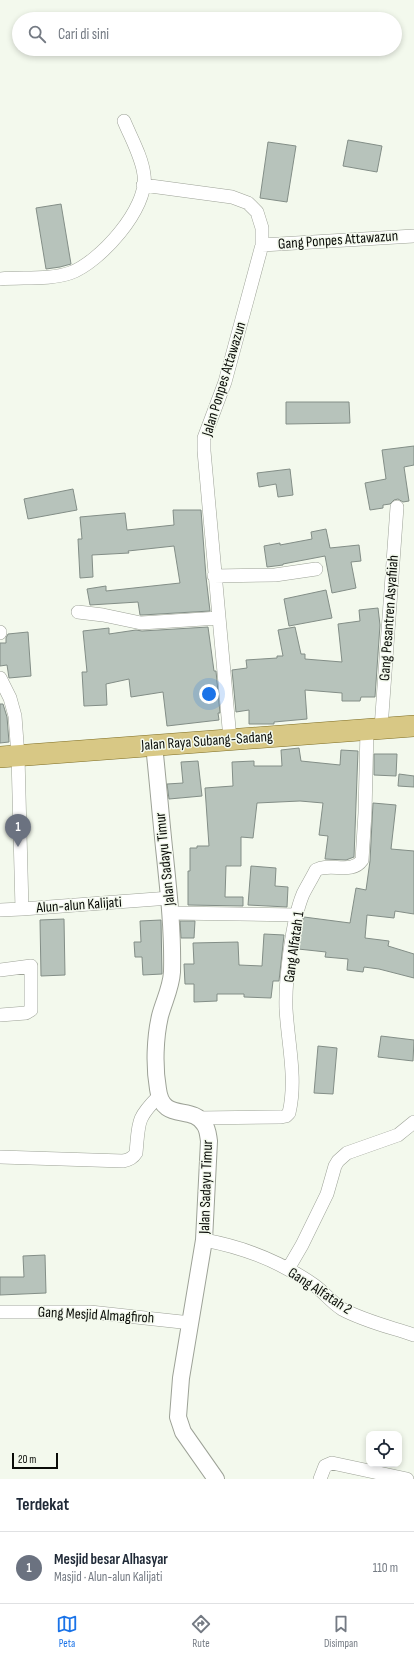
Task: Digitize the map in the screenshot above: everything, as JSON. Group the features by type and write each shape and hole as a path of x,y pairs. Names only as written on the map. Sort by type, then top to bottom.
{"main road":[{"name":"Jalan Raya Subang-Sadang","path":"9,757 414,726"}],"street":[{"path":"0,279 60,276 82,267 97,257 115,239 133,215 142,193 145,176 124,121"},
{"name":"Jalan Ponpes Attawazun","path":"143,185 232,197 248,203 257,212 262,228 262,245 225,382 204,438 214,576 230,739"},
{"name":"Gang Ponpes Attawazun","path":"262,245 414,236"},
{"name":"Gang Pesantren Asyafiiah","path":"374,729 397,507"},
{"path":"214,576 275,575 316,569"},
{"path":"78,612 103,615 141,623 219,618"},
{"name":"Alun-alun Kalijati","path":"0,678 10,698 15,716 9,757 22,909 170,906 297,915"},
{"name":"Gang Alfatah 1","path":"198,1118 281,1117 286,1116 289,1113 292,1074 286,1008 289,962 297,915 302,895 316,870 325,867 350,867 362,860 365,813 374,729"},
{"name":"Jalan Sadayu Timur","path":"154,745 170,906 172,974 160,1016 158,1031 156,1054 159,1096 165,1107 173,1111 198,1118 204,1122 209,1141 204,1240 178,1402 179,1425 193,1449 216,1479"},
{"path":"0,910 22,909"},
{"path":"0,970 31,966 30,1010 26,1013 0,1015"},
{"path":"0,1157 128,1160 134,1157 136,1153 139,1121 142,1114 159,1096"},
{"path":"288,1269 302,1245 327,1194 338,1160 347,1153 398,1135 414,1122"},
{"name":"Gang Alfatah 2","path":"204,1240 247,1250 288,1269 314,1285 333,1303 343,1309 414,1335"},
{"name":"Gang Mesjid Almagfiroh","path":"0,1312 90,1312 191,1323"},
{"path":"320,1479 325,1466 332,1463 407,1479"}],"building":[{"path":"348,140 382,146 377,172 343,166"},
{"path":"268,142 296,146 287,202 260,198"},
{"path":"61,204 71,264 46,269 36,208"},
{"path":"286,402 349,402 350,423 286,424"},
{"path":"414,446 414,465 404,467 409,501 403,502 398,499 394,500 390,504 383,505 383,508 370,510 365,483 386,479 382,450"},
{"path":"290,469 293,495 278,497 276,484 259,487 257,473"},
{"path":"73,489 77,510 28,519 24,499"},
{"path":"173,510 201,510 210,611 140,615 138,602 90,605 87,589 106,586 106,591 180,583 174,546 128,551 129,553 92,555 93,577 80,578 78,539 82,539 80,517 125,513 127,530 174,525"},
{"path":"326,529 330,548 359,545 361,561 351,562 356,588 332,593 325,556 267,567 264,546 280,543 280,545 312,539 311,532"},
{"path":"326,590 332,618 289,626 284,599"},
{"path":"378,608 380,625 375,697 361,697 360,701 342,701 342,693 305,690 307,719 274,722 274,724 249,724 249,710 236,712 232,670 247,668 246,660 277,658 277,656 283,656 278,630 295,627 301,654 305,654 305,659 342,662 338,624 360,621 359,610"},
{"path":"208,627 214,671 216,671 220,713 218,713 219,720 167,726 163,692 131,697 129,679 106,684 107,705 84,706 82,672 87,672 83,631 109,628 109,634 136,630 142,631"},
{"path":"28,632 31,676 9,678 7,665 0,666 0,643 6,643 8,634"},
{"path":"0,704 3,704 7,717 9,742 0,743"},
{"path":"299,748 301,761 340,765 341,750 358,751 354,857 346,860 325,859 328,836 319,835 323,803 300,801 257,803 253,838 241,837 241,866 226,866 225,897 243,897 243,906 188,905 190,848 197,848 197,846 209,846 205,788 233,786 232,762 254,761 254,766 282,766 281,750"},
{"path":"374,754 397,754 396,776 374,775"},
{"path":"198,761 202,796 169,799 167,784 183,783 181,762"},
{"path":"399,774 414,776 414,787 398,786"},
{"path":"373,803 396,805 391,849 414,851 414,914 395,911 394,918 367,915 365,938 389,941 388,946 414,954 414,978 379,969 364,967 363,972 347,970 348,959 325,957 326,952 298,949 304,917 350,923 356,888 366,890 370,861"},
{"path":"251,866 276,868 275,886 288,887 287,907 248,905"},
{"path":"64,919 65,975 41,976 40,920"},
{"path":"161,920 162,974 143,975 142,957 135,957 134,942 141,942 140,921"},
{"path":"180,921 195,921 194,938 181,938"},
{"path":"264,934 284,935 279,981 273,981 271,998 244,997 244,994 217,994 217,1001 194,1002 194,984 185,984 184,964 194,964 193,943 238,942 239,965 262,966"},
{"path":"381,1036 414,1040 413,1061 378,1057"},
{"path":"318,1046 337,1048 333,1094 314,1093"},
{"path":"45,1255 46,1293 0,1295 0,1277 24,1277 23,1256"}],"place":[{"name":"Mesjid besar Alhasyar","path":"18,847"}]}
